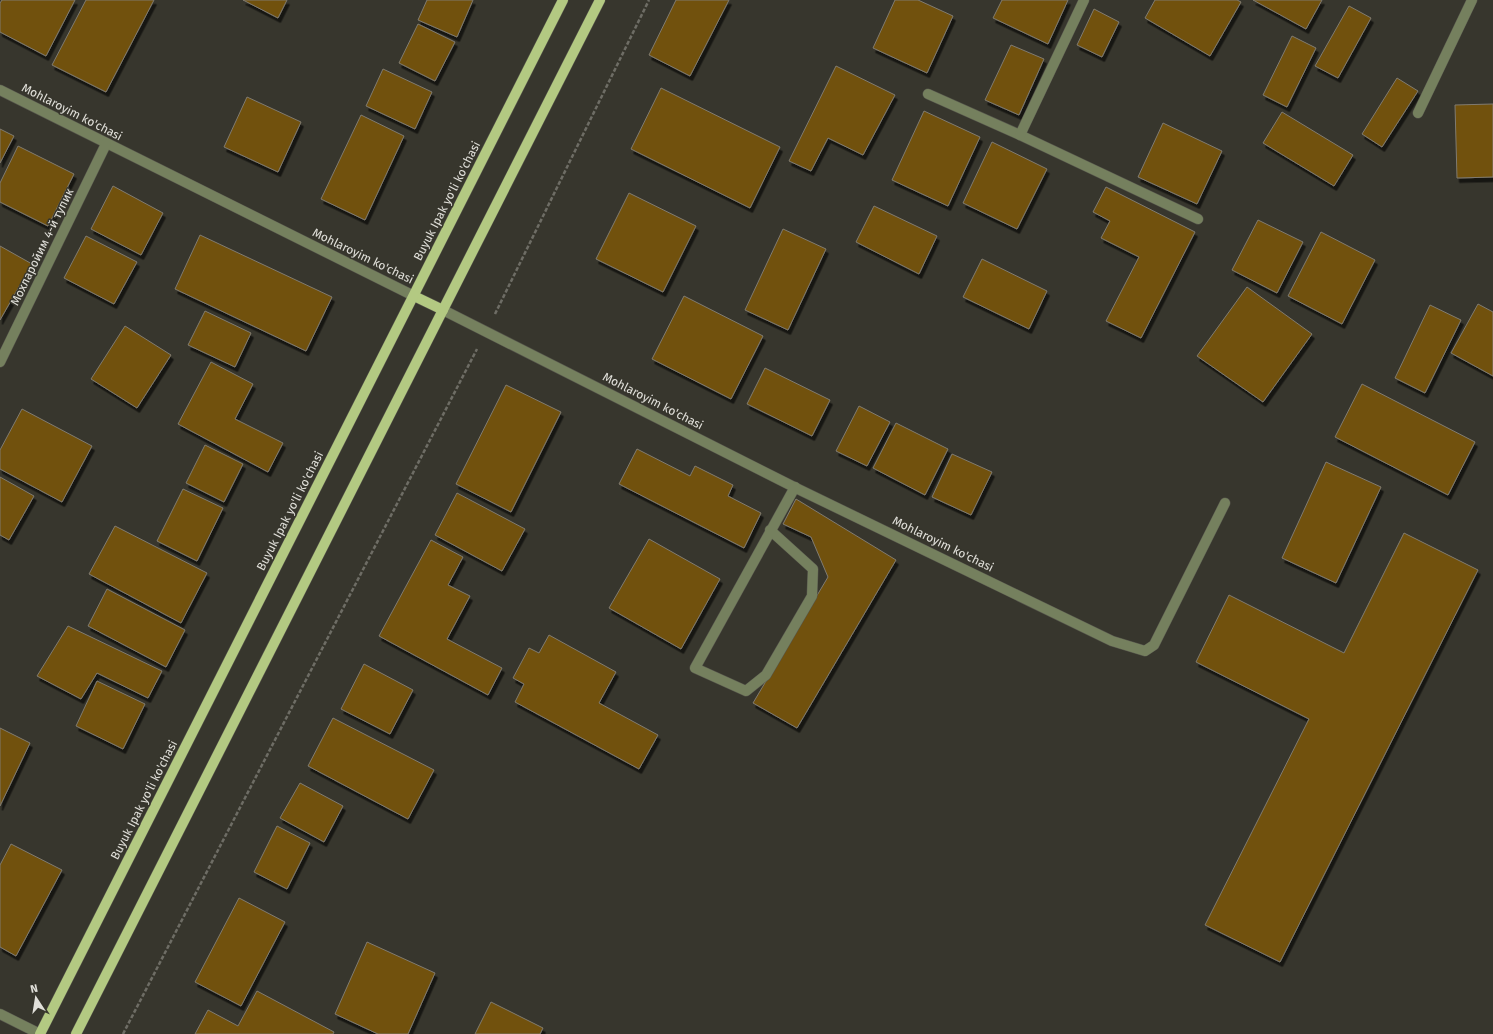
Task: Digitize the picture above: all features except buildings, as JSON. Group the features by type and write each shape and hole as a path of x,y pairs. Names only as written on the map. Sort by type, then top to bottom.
{"main road":[{"name":"Buyuk Ipak yo'li ko'chasi","path":"40,1034 563,0"},
{"path":"76,1034 600,0"},
{"name":"Mohlaroyim ko'chasi","path":"414,296 443,310"}],"street":[{"path":"1020,135 1084,0"},
{"path":"1418,113 1472,0"},
{"name":"Mohlaroyim ko'chasi","path":"0,90 414,296"},
{"path":"928,94 1020,135 1198,219"},
{"name":"Мохларойим 4-й тупик","path":"0,362 106,144"},
{"name":"Mohlaroyim ko'chasi","path":"443,310 795,487 1112,641 1145,651 1154,645 1225,503"},
{"path":"770,530 813,569 812,596 766,675 746,691 694,668 770,530 795,487"},
{"path":"0,1014 40,1034"}],"path":[{"path":"123,1034 486,332 649,0"}]}
